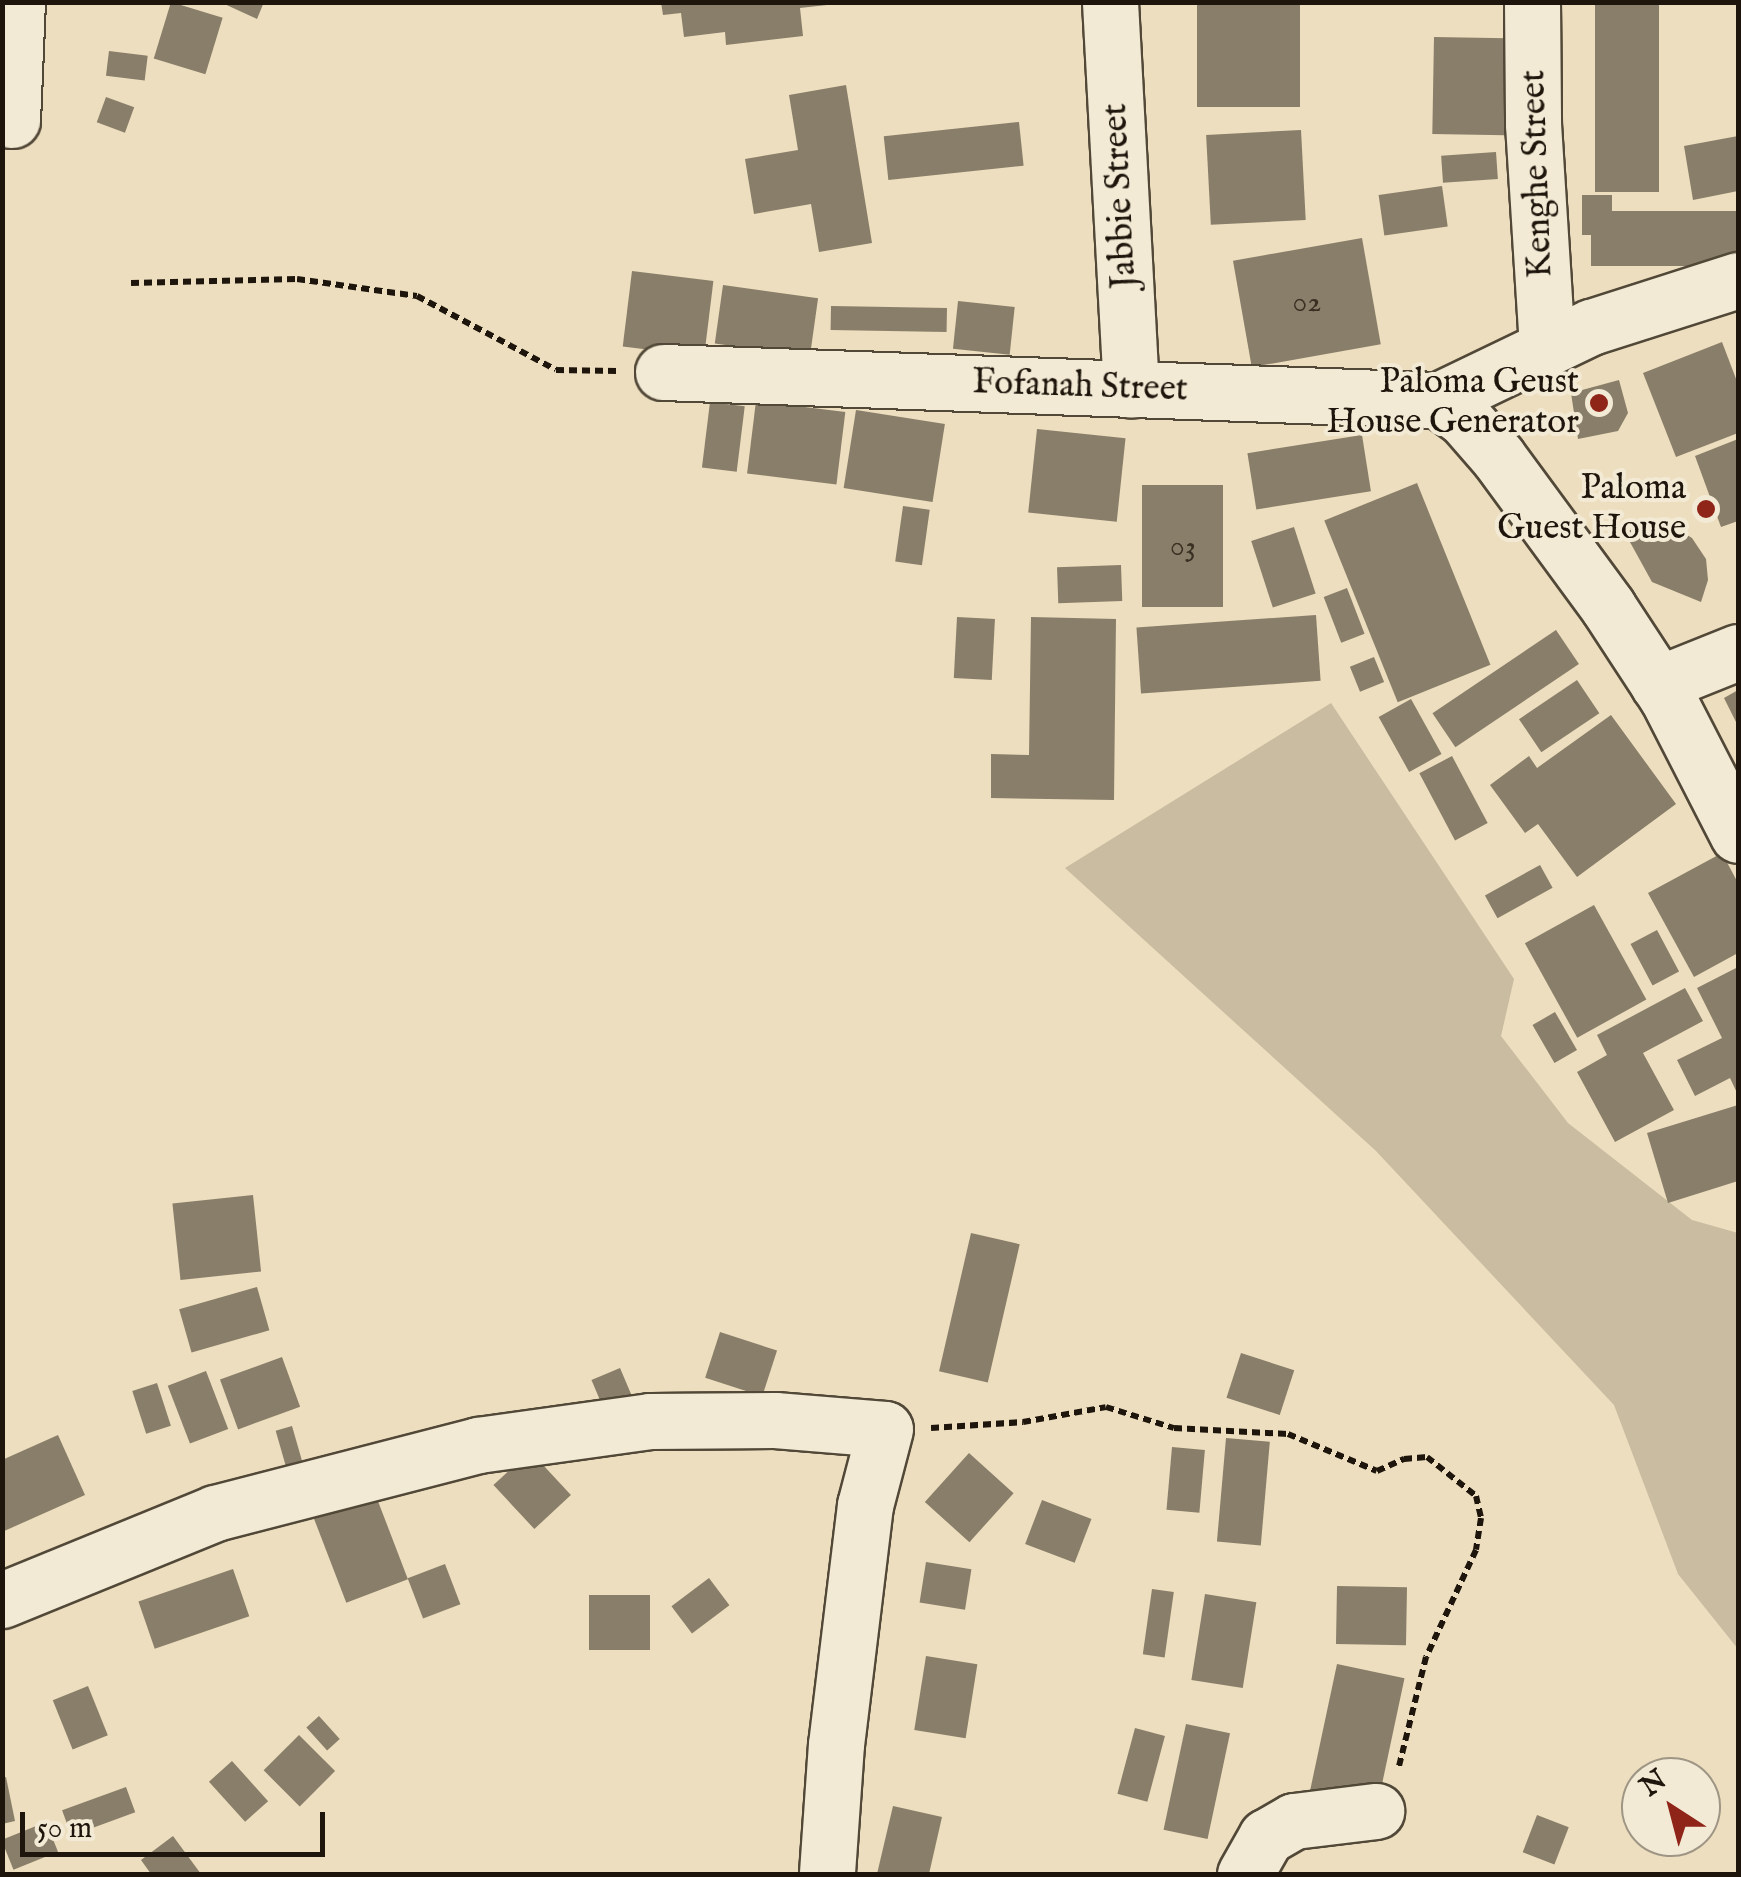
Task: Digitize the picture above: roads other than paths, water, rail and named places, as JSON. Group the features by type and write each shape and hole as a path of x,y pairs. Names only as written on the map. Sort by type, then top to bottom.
{"street":[{"path":"12,120 16,2"},
{"name":"Jabbie Street","path":"1110,2 1131,389"},
{"name":"Kenghe Street","path":"1532,2 1533,124 1547,345"},
{"name":"Fofanah Street","path":"663,372 1439,400 1547,345 1636,310 1738,280"},
{"path":"1439,400 1464,418 1498,457 1608,607 1658,684 1738,835"},
{"path":"1658,684 1738,652"},
{"path":"2,1600 215,1513 478,1445 650,1421 775,1420 885,1430 865,1505 836,1744 826,1874"},
{"path":"1244,1874 1266,1837 1294,1822 1376,1812"}],"place":[{"name":"Paloma Geust House Generator","path":"1599,403"},
{"name":"Paloma Guest House","path":"1706,509"}]}
